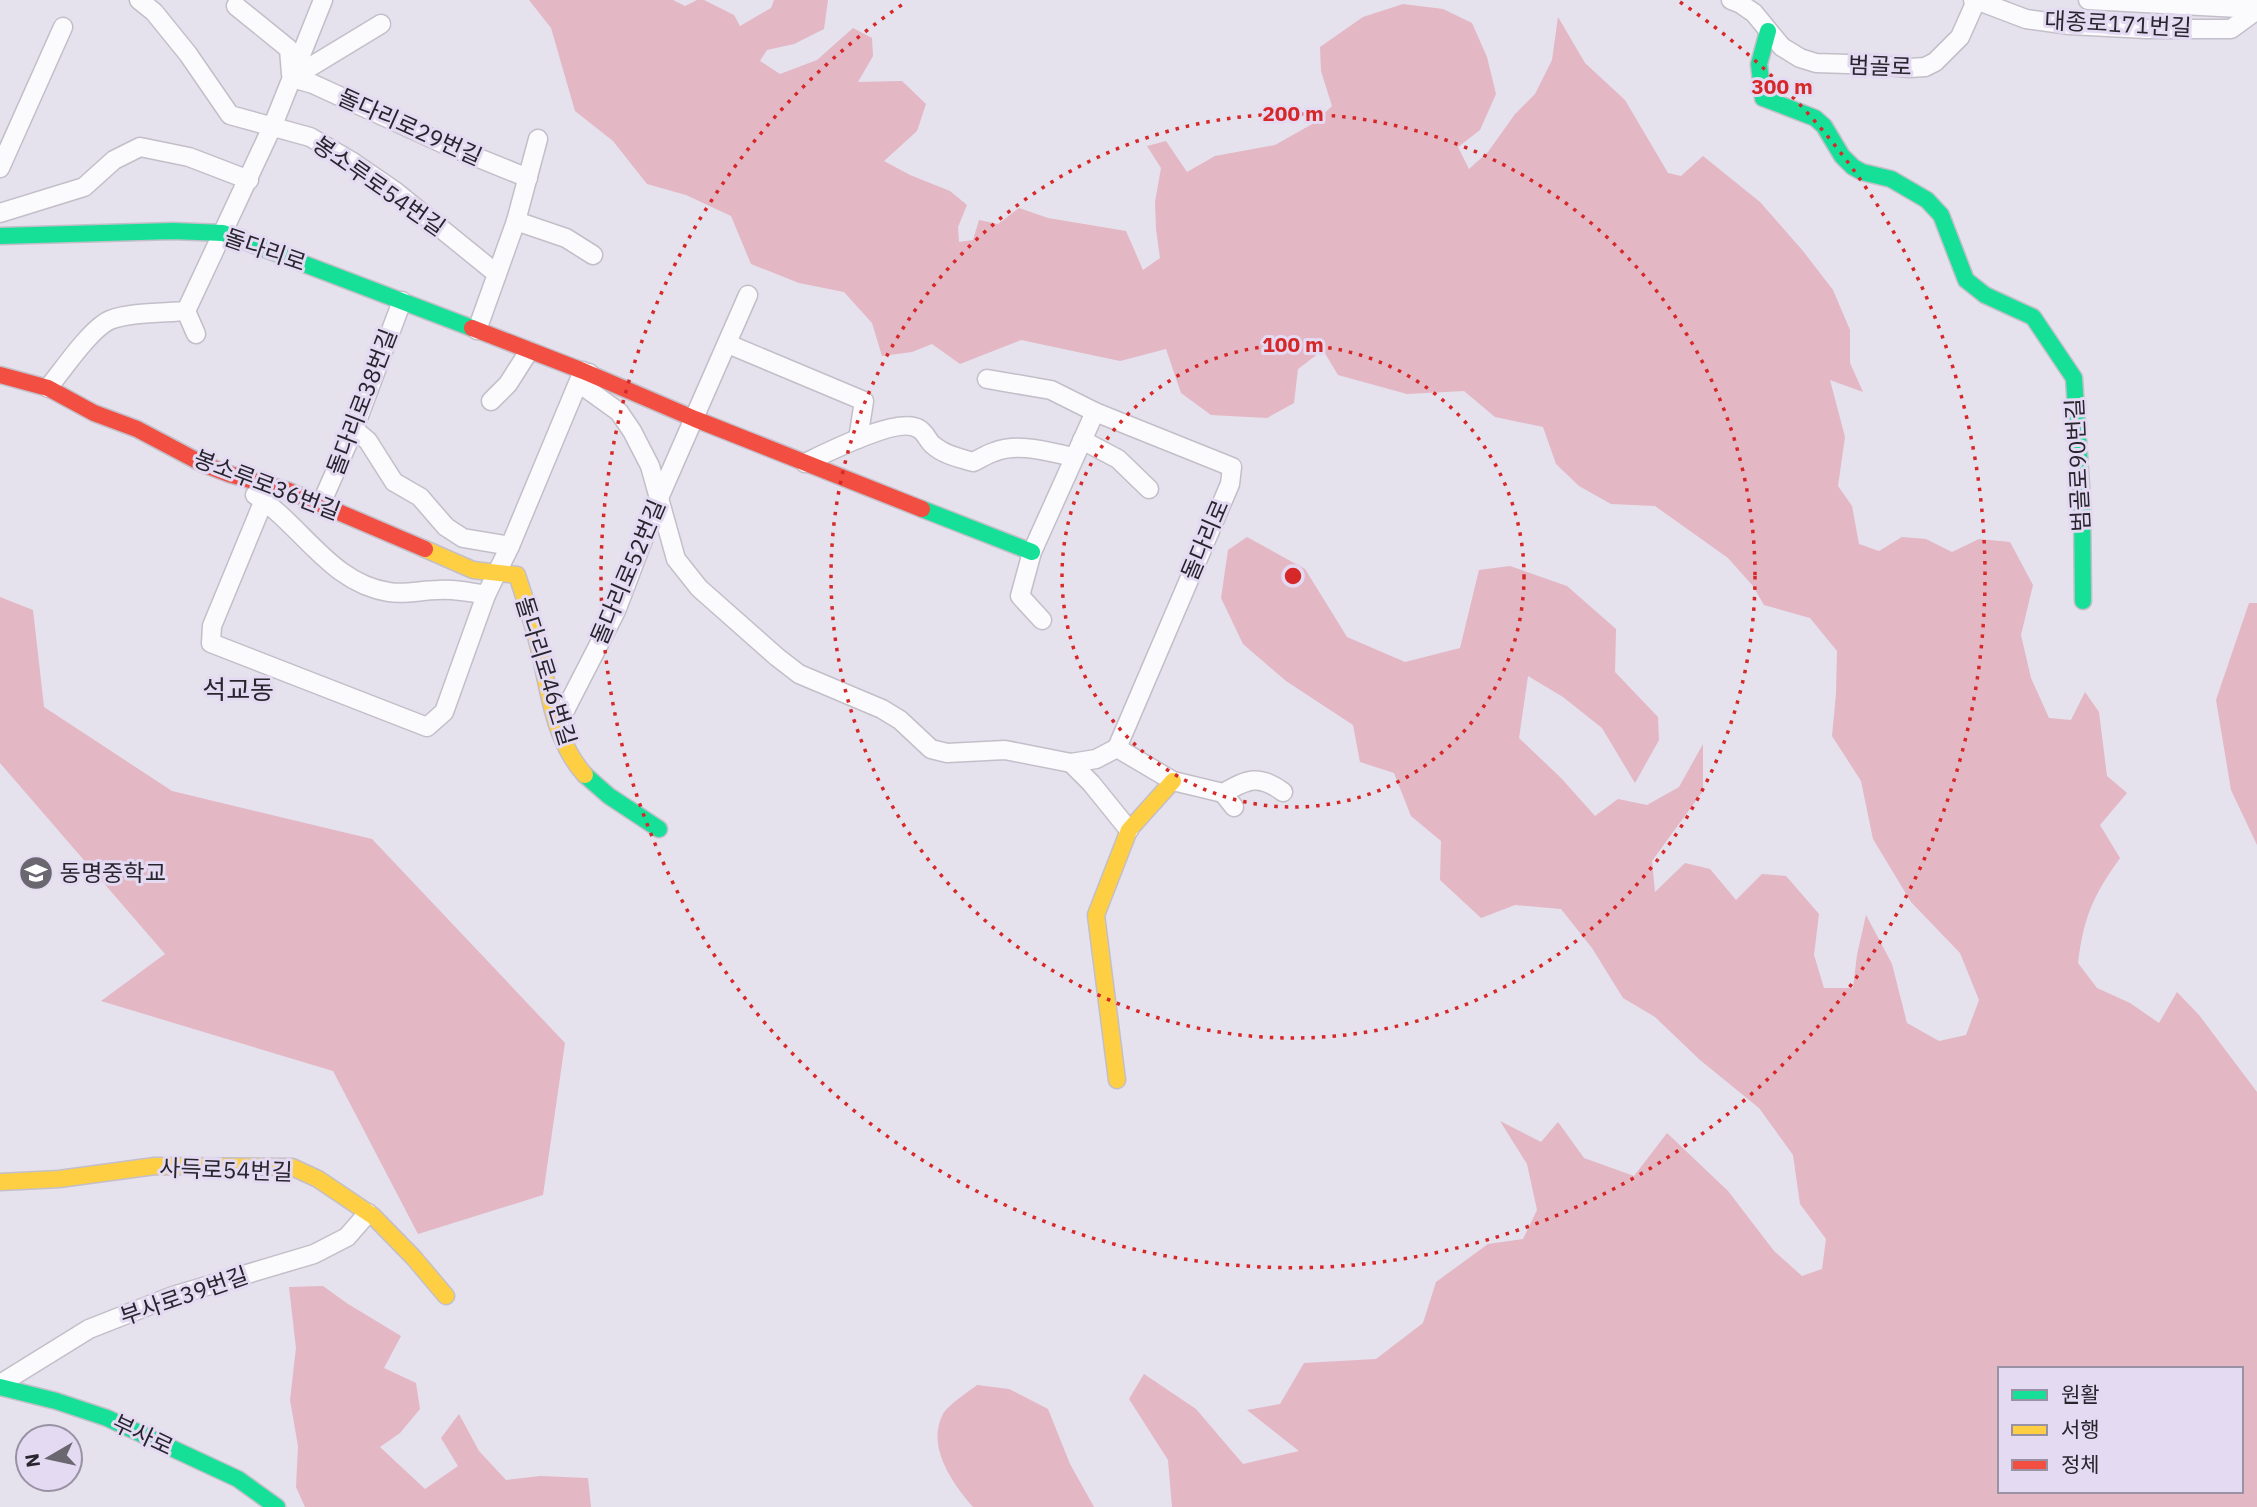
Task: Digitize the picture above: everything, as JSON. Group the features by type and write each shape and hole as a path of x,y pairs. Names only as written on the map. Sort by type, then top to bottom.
{"street":[{"name":"봉소루로54번길","path":"139,0 154,12 180,44 230,115 310,137 351,161 396,192 497,274"},
{"path":"196,334 186,311 249,180 323,0"},
{"name":"범골로","path":"1731,0 1754,13 1782,47 1800,58 1815,63 1925,68 1935,62 1960,37 1975,0"},
{"name":"대종로171번길","path":"1975,0 2026,19 2070,25 2146,29 2231,29 2257,10"},
{"path":"2088,0 2257,10"},
{"path":"236,6 289,49 292,78"},
{"path":"292,78 381,24"},
{"path":"0,168 63,27"},
{"name":"범골로90번길","path":"1768,31 1759,51 1759,80 1763,98 1815,118 1824,126 1842,156 1853,167 1891,179 1927,200 1941,215 1966,280 1985,295 2033,317 2074,378 2082,502 2083,601"},
{"name":"돌다리로29번길","path":"292,78 528,178"},
{"path":"477,330 516,221 538,139"},
{"path":"0,213 84,187 114,160 140,147 189,157 249,180"},
{"path":"516,221 566,238 593,255"},
{"name":"돌다리로","path":"0,236 173,231 223,233 586,372 695,419 1032,552"},
{"path":"695,419 748,295"},
{"name":"돌다리로38번길","path":"321,503 354,429 402,301"},
{"path":"48,388 97,328 110,320 186,311"},
{"path":"728,344 864,401 858,439"},
{"path":"491,401 508,384 529,351"},
{"path":"586,372 587,389 619,412 650,466 676,559 699,588 799,674 882,709 900,720 931,749 947,753 1005,750 1070,763 1096,759 1117,748 1173,780 1229,800 1246,780 1270,782 1283,792"},
{"name":"돌다리로46번길","path":"444,712 486,595 586,372"},
{"name":"봉소루로36번길","path":"0,375 48,388 94,414 137,429 203,464 321,503 473,570 497,573"},
{"name":"돌다리로","path":"987,379 1051,390 1095,412 1232,467 1230,484 1117,748"},
{"path":"1042,620 1020,596 1032,552 1095,412"},
{"name":"돌다리로52번길","path":"558,724 616,611 659,498 695,419"},
{"path":"806,463 858,439 911,425 920,429 939,451 973,463 995,451 1015,449 1031,449 1074,457"},
{"path":"354,429 368,441 394,481 420,497 446,527 463,538 510,546"},
{"path":"1082,440 1118,459 1149,488"},
{"path":"229,474 264,500"},
{"name":"봉소루로36번길","path":"444,712 427,727 211,643 212,626 264,500 338,570 363,584 390,593 458,590 486,595"},
{"name":"돌다리로46번길","path":"497,573 517,575 535,628 558,724 567,749 582,772 612,798 659,829"},
{"path":"1070,763 1091,783 1129,830"},
{"path":"1117,1080 1096,915 1129,830 1173,780"},
{"name":"사득로54번길","path":"0,1182 59,1180 155,1166 292,1167 318,1179 368,1213 414,1258 446,1296"},
{"name":"부사로39번길","path":"0,1385 89,1329 173,1296 314,1255 347,1237 368,1213"},
{"name":"부사로","path":"0,1385 107,1418 238,1479 277,1507"}],"shaded area":[{"path":"529,0 673,0 685,6 697,0 704,0 734,15 740,26 771,8 774,0 828,0 824,29 794,44 767,50 760,61 780,74 817,60 853,28 872,38 873,56 858,82 902,81 926,104 917,131 884,161 950,191 967,205 958,227 959,242 973,240 979,220 998,224 1019,208 1048,218 1126,231 1143,270 1160,258 1155,202 1161,168 1147,146 1166,141 1187,172 1215,156 1275,145 1314,123 1332,106 1321,71 1320,47 1363,17 1403,4 1443,9 1472,23 1487,57 1496,94 1480,130 1458,147 1469,169 1488,152 1515,114 1535,94 1552,60 1558,17 1585,63 1625,100 1668,173 1681,176 1703,156 1760,202 1833,290 1850,330 1850,363 1863,392 1830,380 1845,437 1838,486 1852,506 1859,544 1879,551 1902,537 1926,539 1952,552 1979,539 2010,542 2033,585 2021,635 2031,678 2049,718 2071,720 2085,692 2099,712 2107,776 2127,793 2100,825 2120,858 2091,907 2083,932 2078,963 2097,988 2130,1003 2159,1023 2177,992 2199,1015 2257,1092 2257,1507 1172,1507 1168,1460 1129,1399 1144,1374 1196,1409 1243,1464 1299,1451 1247,1410 1280,1404 1304,1363 1376,1359 1423,1323 1436,1282 1488,1244 1523,1239 1537,1210 1527,1164 1500,1121 1541,1142 1558,1122 1584,1158 1634,1176 1667,1133 1728,1191 1774,1251 1802,1276 1822,1269 1826,1239 1800,1204 1793,1155 1759,1108 1700,1060 1655,1017 1623,998 1592,948 1561,909 1515,905 1481,918 1440,880 1441,841 1411,816 1394,773 1360,762 1353,725 1286,681 1243,644 1221,598 1228,550 1247,537 1305,569 1347,637 1405,662 1460,648 1479,570 1510,566 1567,586 1616,629 1615,672 1658,717 1659,740 1635,783 1602,728 1563,697 1528,676 1519,738 1561,778 1595,816 1618,799 1647,805 1679,787 1703,744 1703,791 1652,861 1655,892 1685,863 1710,869 1736,900 1762,874 1786,876 1819,914 1814,955 1824,988 1853,988 1866,915 1892,964 1907,1023 1939,1041 1966,1035 1979,1000 1960,953 1911,902 1873,839 1861,781 1832,736 1837,651 1810,618 1764,605 1753,586 1728,558 1655,506 1611,504 1579,486 1556,464 1543,427 1495,417 1464,391 1407,394 1338,375 1323,350 1298,369 1294,403 1267,418 1211,415 1181,393 1166,349 1120,361 1021,340 960,364 932,344 912,352 882,356 872,323 844,292 799,283 751,264 731,216 686,195 647,184 613,141 575,111 551,28"},
{"path":"0,597 33,610 44,707 172,791 372,839 565,1043 543,1195 418,1234 333,1071 101,1001 165,954 0,763"},
{"path":"2249,603 2257,603 2257,845 2231,790 2216,700"},
{"path":"323,1286 401,1336 384,1368 416,1383 420,1409 400,1433 380,1447 425,1489 458,1466 441,1438 459,1414 479,1451 506,1480 540,1476 588,1478 591,1507 305,1507 296,1487 298,1446 290,1400 296,1348 289,1287"},
{"path":"977,1385 1009,1389 1048,1409 1070,1464 1094,1507 973,1507 944,1464 938,1439 943,1414"}],"traffic: fast":[{"path":"1768,31 1759,64 1763,98 1815,118 1824,126 1842,156 1853,167 1891,179 1927,200 1941,215 1966,280 1985,295 2033,317 2074,378 2082,502 2083,601"},
{"path":"0,236 173,231 223,233 472,328"},
{"path":"922,509 1032,552"},
{"path":"585,775 609,796 659,829"},
{"path":"0,1387 56,1401 107,1418 238,1479 277,1507"}],"traffic: slow":[{"path":"425,549 473,570 517,575 534,629 559,731 566,747 585,775"},
{"path":"1117,1080 1096,915 1129,830 1173,781"},
{"path":"0,1182 59,1179 155,1166 292,1167 318,1179 373,1216 446,1296"}],"traffic: jam":[{"path":"472,328 922,509"},
{"path":"0,375 48,388 94,413 137,429 203,464 289,491 425,549"}],"place":[{"name":"동명중학교","path":"36,873"}],"district":[{"name":"석교동","path":"238,690"}]}
